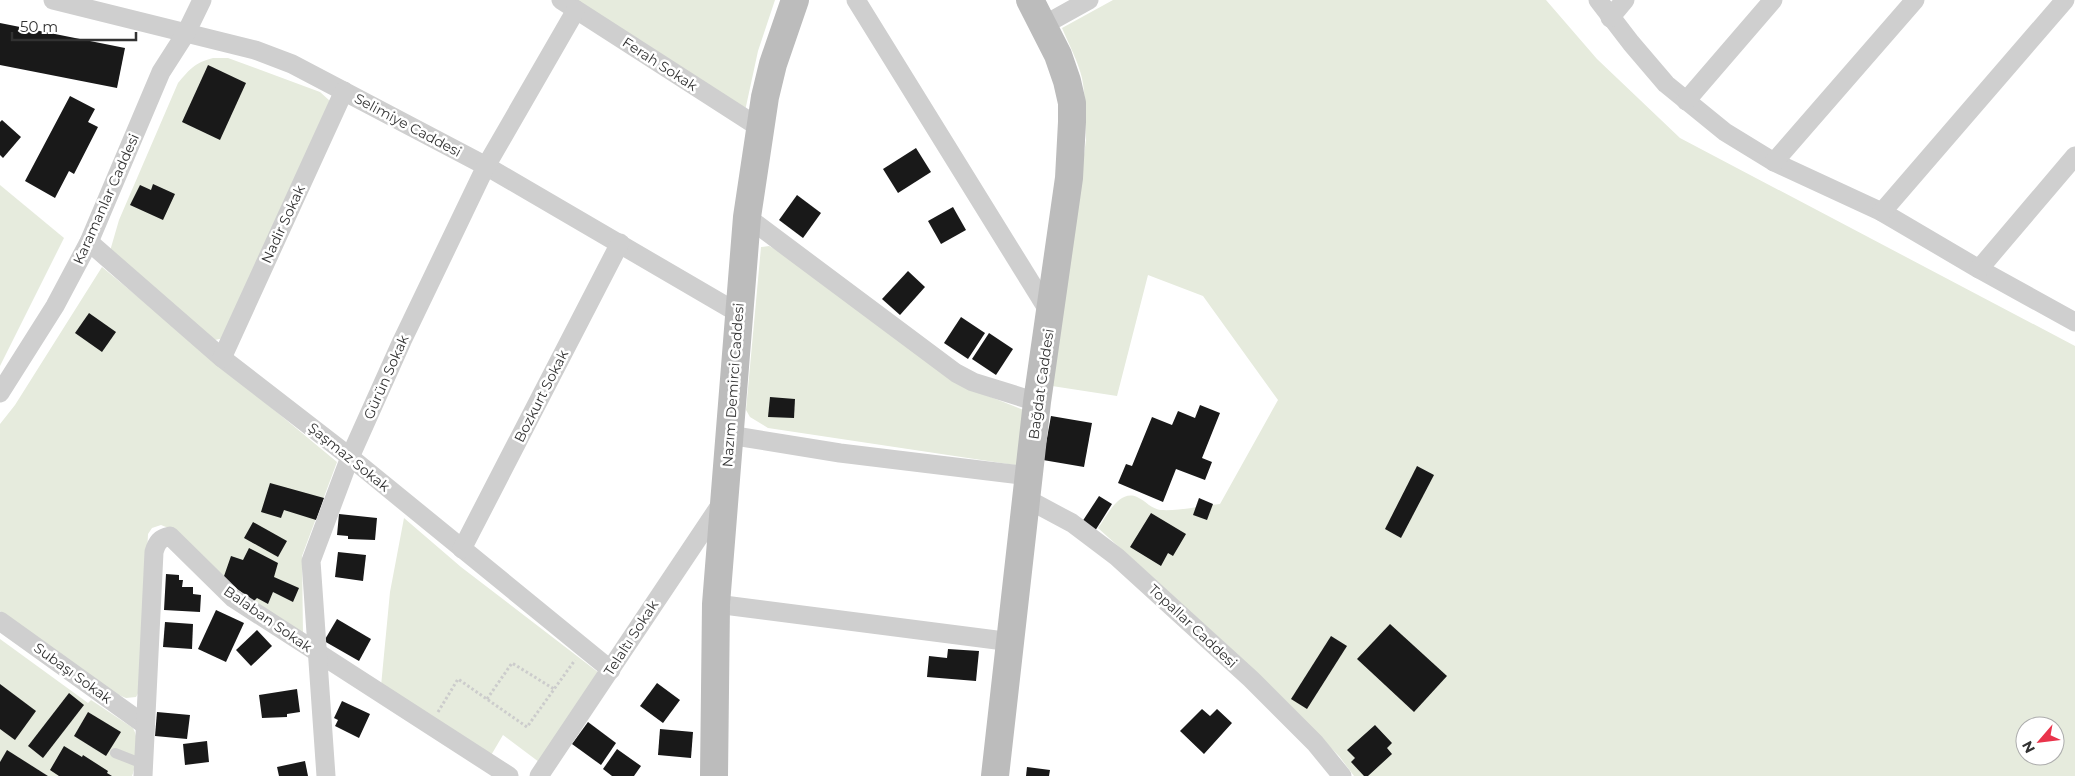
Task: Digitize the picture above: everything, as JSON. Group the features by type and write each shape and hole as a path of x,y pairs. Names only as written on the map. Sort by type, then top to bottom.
{"main road":[{"name":"Nazım Demirci Caddesi","path":"714,776 716,604 747,217 760,128 773,64 795,0"},
{"name":"Bağdat Caddesi","path":"996,776 1037,402 1051,315 1069,178 1072,103 1067,81 1044,25 1030,0"}],"street":[{"name":"Selimiye Caddesi","path":"53,0 255,50 292,64 486,166 738,313"},
{"name":"Karamanlar Caddesi","path":"0,393 55,306 89,242 161,72 186,33 202,0"},
{"path":"856,0 1051,315"},
{"path":"1044,25 1089,0"},
{"path":"1598,0 1610,18 1666,84 1725,132 1774,162 1882,212 2075,322"},
{"path":"1610,18 1625,0"},
{"path":"1686,101 1773,0"},
{"path":"1774,162 1915,0"},
{"path":"1882,212 2065,0"},
{"name":"Ferah Sokak","path":"569,5 760,128"},
{"name":"Gürün Sokak","path":"326,776 311,561 350,457 402,341 486,166 569,5"},
{"name":"Nadir Sokak","path":"222,358 344,91"},
{"path":"1979,269 2075,156"},
{"path":"747,217 956,373 973,382 1037,402"},
{"name":"Şaşmaz Sokak","path":"89,242 222,358 350,457 611,670"},
{"name":"Bozkurt Sokak","path":"462,549 620,243"},
{"path":"729,435 1028,487"},
{"name":"Topallar Caddesi","path":"1028,487 1117,557 1251,679 1315,743 1342,776"},
{"name":"Telaltı Sokak","path":"539,776 724,500"},
{"name":"Balaban Sokak","path":"143,770 154,552 157,543 162,538 170,536 233,598 510,776"},
{"path":"716,604 1012,642"},
{"name":"Subaşı Sokak","path":"0,621 145,725"}],"lane":[{"path":"115,753 143,770"}],"path":[{"path":"429,725 458,679 527,727 583,649"},
{"path":"488,700 512,663 554,689"}],"shaded area":[{"path":"575,0 775,0 758,51 745,111"},
{"path":"1113,0 1546,0 1597,59 1680,138 2075,346 2075,776 1354,776 1339,756 1226,644 1098,528 1114,505 1125,497 1137,497 1154,508 1161,510 1220,504 1278,400 1203,296 1148,275 1117,396 1052,386 1086,140 1085,101 1082,78 1062,28"},
{"path":"213,58 228,58 320,92 330,101 224,338 215,340 110,251 119,220 178,83 193,67"},
{"path":"0,185 64,238 0,366"},
{"path":"769,246 973,390 1026,411 1021,466 768,428 750,417 746,410 761,247"},
{"path":"102,267 337,462 302,556 303,636 219,577 171,529 161,525 152,528 148,534 140,690 136,697 126,698 114,693 0,611 0,424 15,405"},
{"path":"404,518 461,567 603,676 539,762 503,735 490,757 381,686 390,592"},
{"path":"0,639 88,703 91,700 133,728 137,752 132,776 48,776 7,751 0,762"}],"building":[{"path":"0,23 125,48 117,88 0,65"},
{"path":"208,65 246,83 220,140 182,122"},
{"path":"70,96 95,109 88,122 98,127 74,174 69,171 55,198 25,181"},
{"path":"2,120 21,137 3,158 0,155 0,122"},
{"path":"916,148 931,172 898,193 883,169"},
{"path":"153,184 175,194 163,220 130,205 140,185 151,190"},
{"path":"797,195 821,213 803,238 779,220"},
{"path":"953,207 966,230 941,244 928,221"},
{"path":"908,271 925,287 900,315 882,299"},
{"path":"89,313 116,332 102,352 75,333"},
{"path":"961,317 985,333 968,359 944,343"},
{"path":"989,333 1013,349 996,375 972,359"},
{"path":"770,397 795,399 794,418 768,417"},
{"path":"1200,405 1220,413 1202,458 1212,462 1205,480 1176,469 1163,502 1118,483 1126,464 1132,466 1152,417 1172,425 1178,411 1195,418"},
{"path":"1051,416 1092,423 1084,467 1043,460"},
{"path":"1417,466 1434,475 1401,538 1385,529"},
{"path":"270,483 324,498 316,520 284,510 281,518 261,512"},
{"path":"1099,496 1112,504 1095,531 1082,522"},
{"path":"1199,498 1213,504 1207,520 1193,515"},
{"path":"1151,513 1186,534 1173,556 1168,553 1161,566 1130,547"},
{"path":"339,514 377,518 375,540 348,539 348,536 337,535"},
{"path":"253,522 287,541 278,557 244,538"},
{"path":"249,548 278,563 274,577 299,588 293,602 273,592 268,604 257,598 254,601 223,579 231,556 243,560"},
{"path":"338,552 366,555 363,581 335,577"},
{"path":"166,574 179,575 179,580 183,580 182,587 193,587 193,594 201,595 200,612 164,610"},
{"path":"216,610 244,623 226,662 198,649"},
{"path":"337,619 371,639 359,661 324,641"},
{"path":"165,622 193,624 192,649 163,647"},
{"path":"1390,624 1447,676 1414,712 1357,659"},
{"path":"257,630 272,646 251,666 236,650"},
{"path":"1331,636 1347,646 1307,709 1291,699"},
{"path":"948,649 979,651 976,681 927,677 929,656 947,658"},
{"path":"657,683 680,700 663,723 640,706"},
{"path":"0,684 36,711 15,740 0,729"},
{"path":"297,689 300,712 287,714 287,717 262,718 259,695"},
{"path":"69,693 84,705 43,758 28,746"},
{"path":"342,701 370,714 359,738 335,726 338,720 334,718"},
{"path":"1202,709 1210,716 1217,709 1232,723 1204,754 1180,731"},
{"path":"88,712 121,732 106,756 74,736"},
{"path":"157,712 190,715 187,739 155,736"},
{"path":"588,722 616,743 601,765 572,744"},
{"path":"1375,725 1392,743 1387,748 1392,754 1368,776 1364,776 1351,762 1355,758 1347,750"},
{"path":"660,729 693,732 691,758 658,755"},
{"path":"207,741 209,762 185,765 183,744"},
{"path":"64,746 82,757 83,755 108,771 107,773 112,776 59,776 50,770"},
{"path":"617,749 641,766 634,776 612,776 603,769"},
{"path":"7,750 48,776 0,776 0,762"},
{"path":"305,761 308,776 279,776 277,767"},
{"path":"1027,767 1050,770 1049,776 1026,776"}]}
